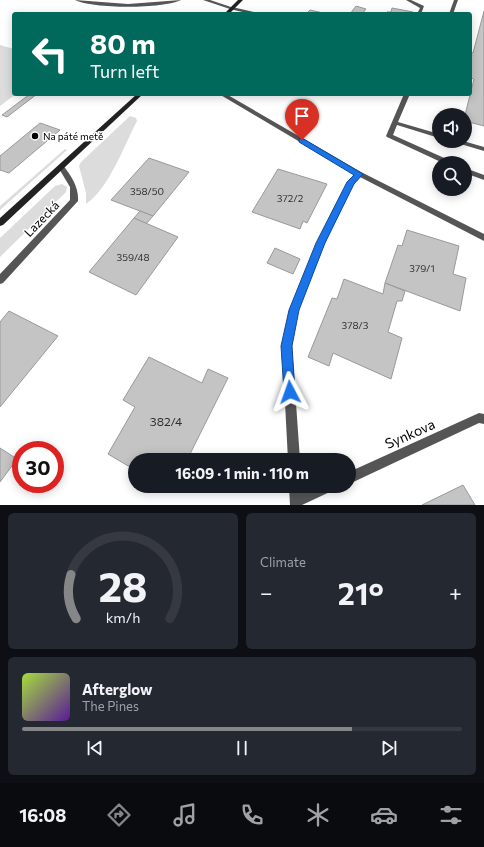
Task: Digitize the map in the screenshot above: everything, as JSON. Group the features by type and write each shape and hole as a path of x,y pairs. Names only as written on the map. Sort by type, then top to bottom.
{"main road":[{"path":"228,12 241,0"},
{"name":"Lazecká","path":"0,223 138,96"}],"street":[{"path":"77,0 88,3 152,5 179,0"},
{"path":"205,0 248,12"},
{"path":"408,0 422,7 420,12"},
{"path":"452,12 456,0"},
{"path":"225,96 359,174 484,238"},
{"path":"406,96 389,136 433,156"},
{"path":"395,123 432,134"},
{"path":"472,146 484,149"},
{"name":"Lazecká","path":"0,280 74,201 74,188 61,167"},
{"path":"472,173 484,178"},
{"path":"294,453 287,346 294,310 321,243 351,182 359,174"},
{"name":"Synkova","path":"356,475 479,418 484,419"},
{"path":"295,493 296,503 316,493"}],"shaded area":[{"path":"0,45 12,48 12,96 13,96 0,106"},
{"path":"130,116 136,118 137,121 109,178 102,188 86,204 86,193 79,166 81,162"},
{"path":"65,149 67,150 0,210 0,206"},
{"path":"62,184 67,187 66,192 0,257 0,238 55,186"}],"building":[{"path":"356,6 366,9 364,12 352,12"},
{"path":"392,8 413,12 391,12"},
{"path":"310,10 319,12 308,12"},
{"path":"484,11 484,126 472,123 472,108 467,108 470,96 472,96 474,79 472,78 472,53"},
{"path":"27,96 34,96 7,117 2,115"},
{"path":"40,123 60,130 9,173 0,170 0,156"},
{"path":"149,158 189,172 153,216 111,200"},
{"path":"278,169 327,184 307,223 303,221 300,229 252,212"},
{"path":"140,211 153,216 146,224 134,218"},
{"path":"134,218 178,237 136,295 89,272"},
{"path":"407,230 459,246 453,274 466,278 460,311 385,283 398,245 402,246"},
{"path":"275,248 300,259 293,274 267,263"},
{"path":"344,279 383,294 385,283 405,291 402,301 397,301 388,332 402,338 391,379 333,353 329,366 308,357 332,298 337,299"},
{"path":"9,311 58,336 0,407 0,322"},
{"path":"149,357 202,383 208,369 228,378 190,453 128,453 128,466 108,454 135,407 123,400"},
{"path":"0,448 12,456 12,466 0,482"},
{"path":"463,485 475,505 422,505"}],"place":[{"name":"Na páté metě","path":"35,136"}],"route":[{"path":"290,392 287,346 294,310 321,243 351,182 359,174 302,140"}]}
